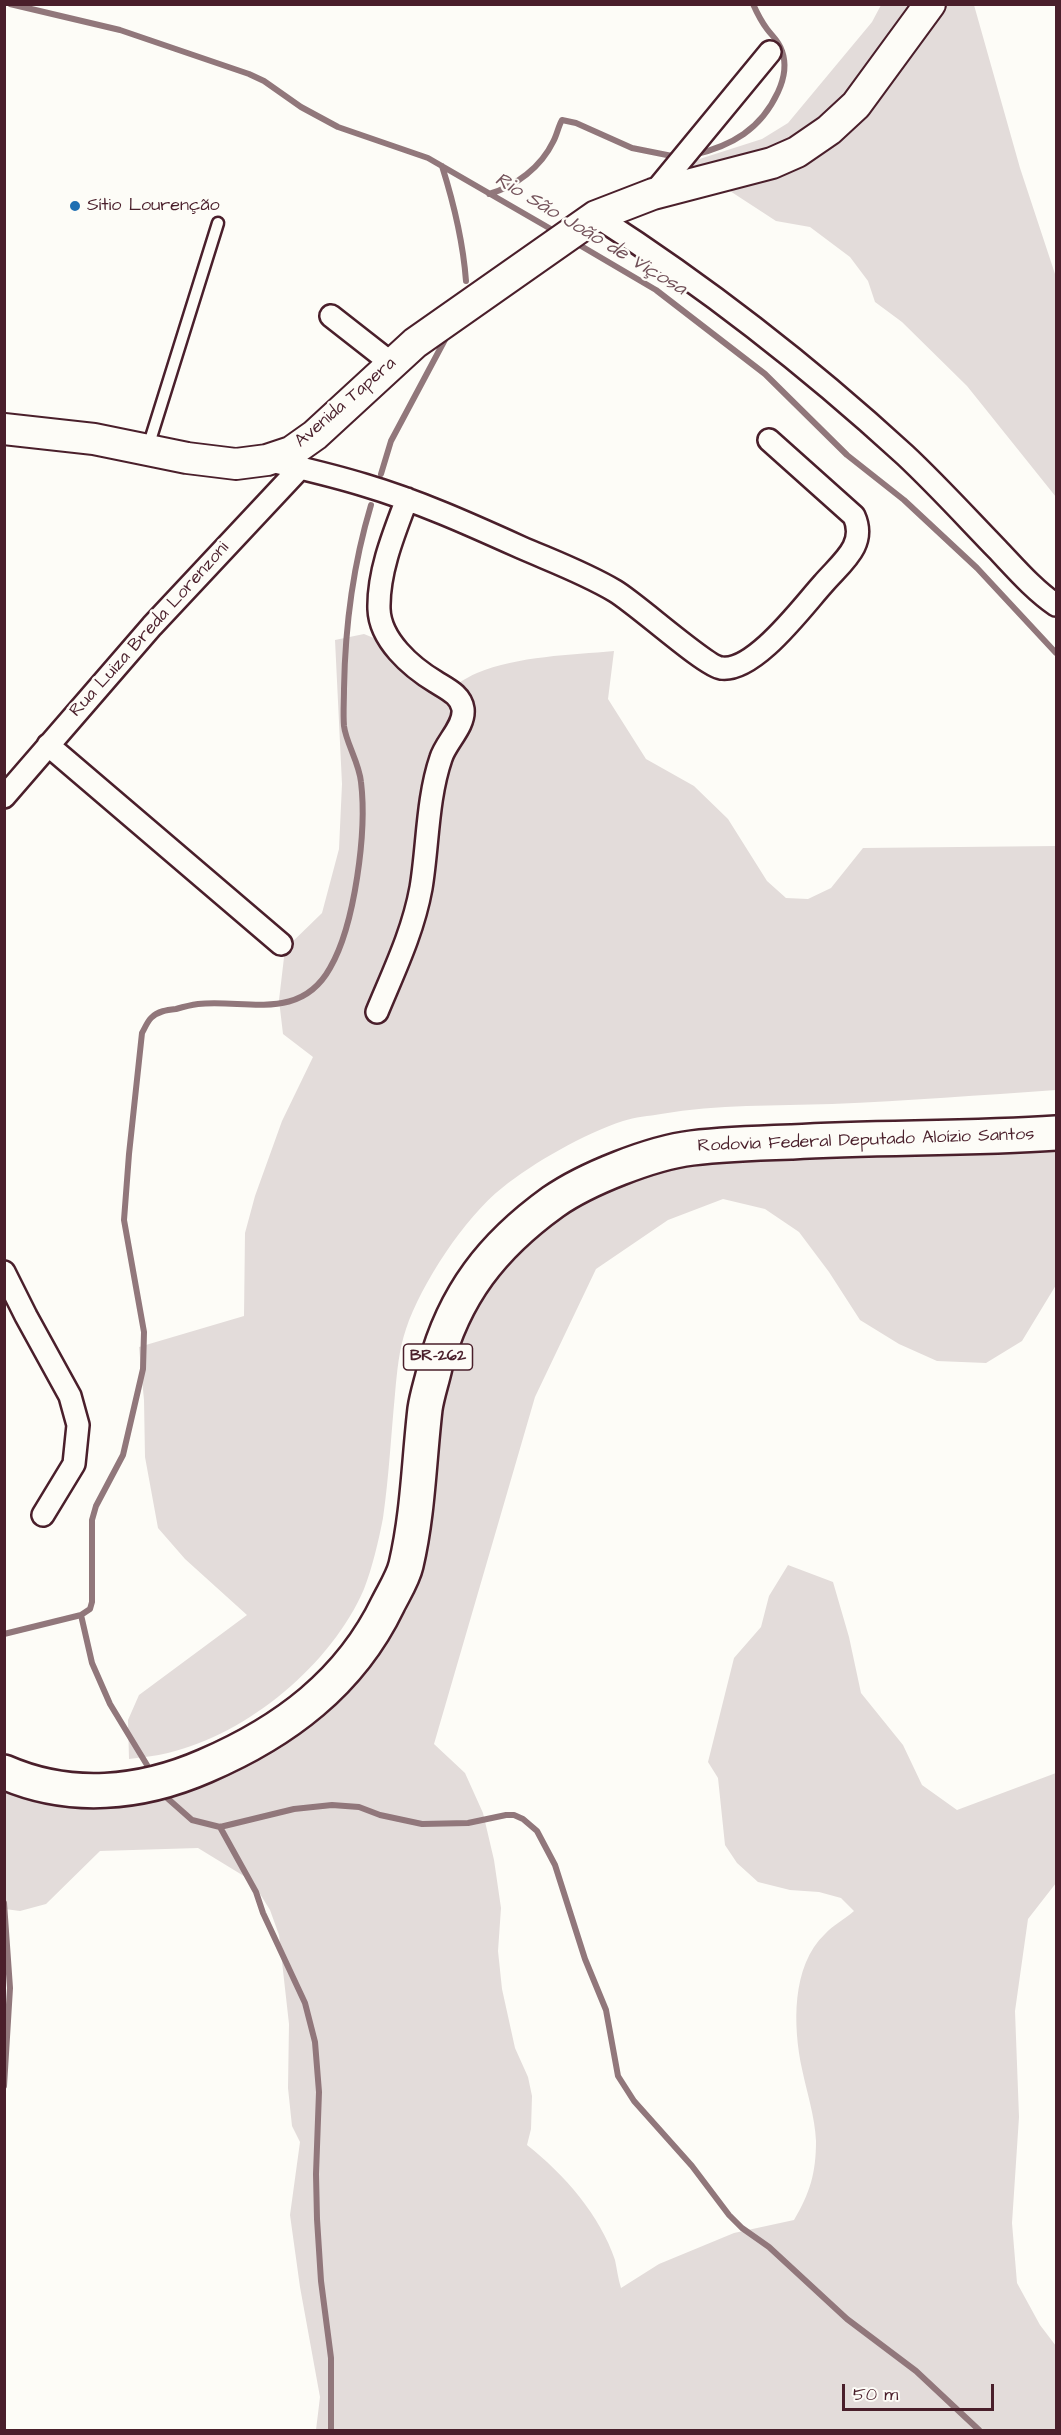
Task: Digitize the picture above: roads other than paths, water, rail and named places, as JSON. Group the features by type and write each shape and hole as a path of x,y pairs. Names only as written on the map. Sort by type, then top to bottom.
{"highway":[{"name":"Rodovia Federal Deputado Aloízio Santos","path":"4,1772 51,1788 97,1792 136,1788 179,1778 218,1761 275,1731 319,1698 353,1663 381,1620 405,1568 417,1495 426,1404 442,1342 464,1293 490,1256 525,1223 557,1200 599,1178 649,1158 689,1148 850,1138 1056,1133"}],"street":[{"name":"Avenida Tapera","path":"4,429 94,439 236,464 267,460 291,452 315,435 391,363 423,337 590,220 653,194 772,163 805,146 829,130 856,105 930,4"},
{"path":"653,194 770,52"},
{"path":"590,220 646,249 827,387 905,456 1024,577 1056,605"},
{"path":"331,316 391,363"},
{"path":"267,460 365,485 407,500 563,566 616,591 719,669 730,668 758,654 773,640 839,566 856,544 859,536 859,526 854,516 769,440"},
{"name":"Rua Luiza Breda Lorenzoni","path":"4,797 152,626 300,468"},
{"path":"377,1012 409,937 421,889 436,774 441,757 463,718 462,702 457,696 414,667 394,646 384,628 379,610 387,557 407,500"},
{"path":"48,745 281,944"},
{"path":"4,1272 70,1396 78,1425 74,1464 43,1515"}],"lane":[{"path":"147,450 218,224"}],"waterway":[{"name":"Rio São João de Viçosa","path":"10,4 120,30 249,74 338,127 428,158 556,232"},
{"path":"693,155 720,147 744,134 763,116 780,87 785,67 784,56 778,42 763,23 753,4"},
{"path":"489,194 518,181 542,160 562,120 576,123 632,148 677,157"},
{"path":"442,166 457,223 466,281"},
{"name":"Rio São João de Viçosa","path":"576,243 656,290 765,374 847,455 904,500 977,568 1056,653"},
{"path":"381,474 391,441 448,334"},
{"path":"4,1634 81,1615 90,1609 92,1602 92,1520 96,1506 123,1455 143,1369 144,1332 124,1220 142,1033 151,1018 166,1010 198,1004 271,1004 288,1002 303,996 318,985 339,950 357,877 362,826 360,775 344,726 348,619 355,573 371,505"},
{"path":"81,1615 92,1663 110,1704 147,1765"},
{"path":"166,1797 192,1820 220,1827 294,1809 332,1805 359,1807 380,1815 422,1824 468,1823 506,1815 514,1815 523,1819 537,1831 555,1865 585,1959 606,2010 618,2076 634,2101 692,2166 729,2215 742,2228 769,2247 847,2319 916,2371 979,2430"},
{"path":"220,1827 256,1892 263,1913 305,2003 315,2042 319,2092 317,2219 321,2281 331,2358 331,2430"},
{"path":"4,1903 10,1988 4,2086"}],"place":[{"name":"Sítio Lourenção","path":"75,206"}]}
